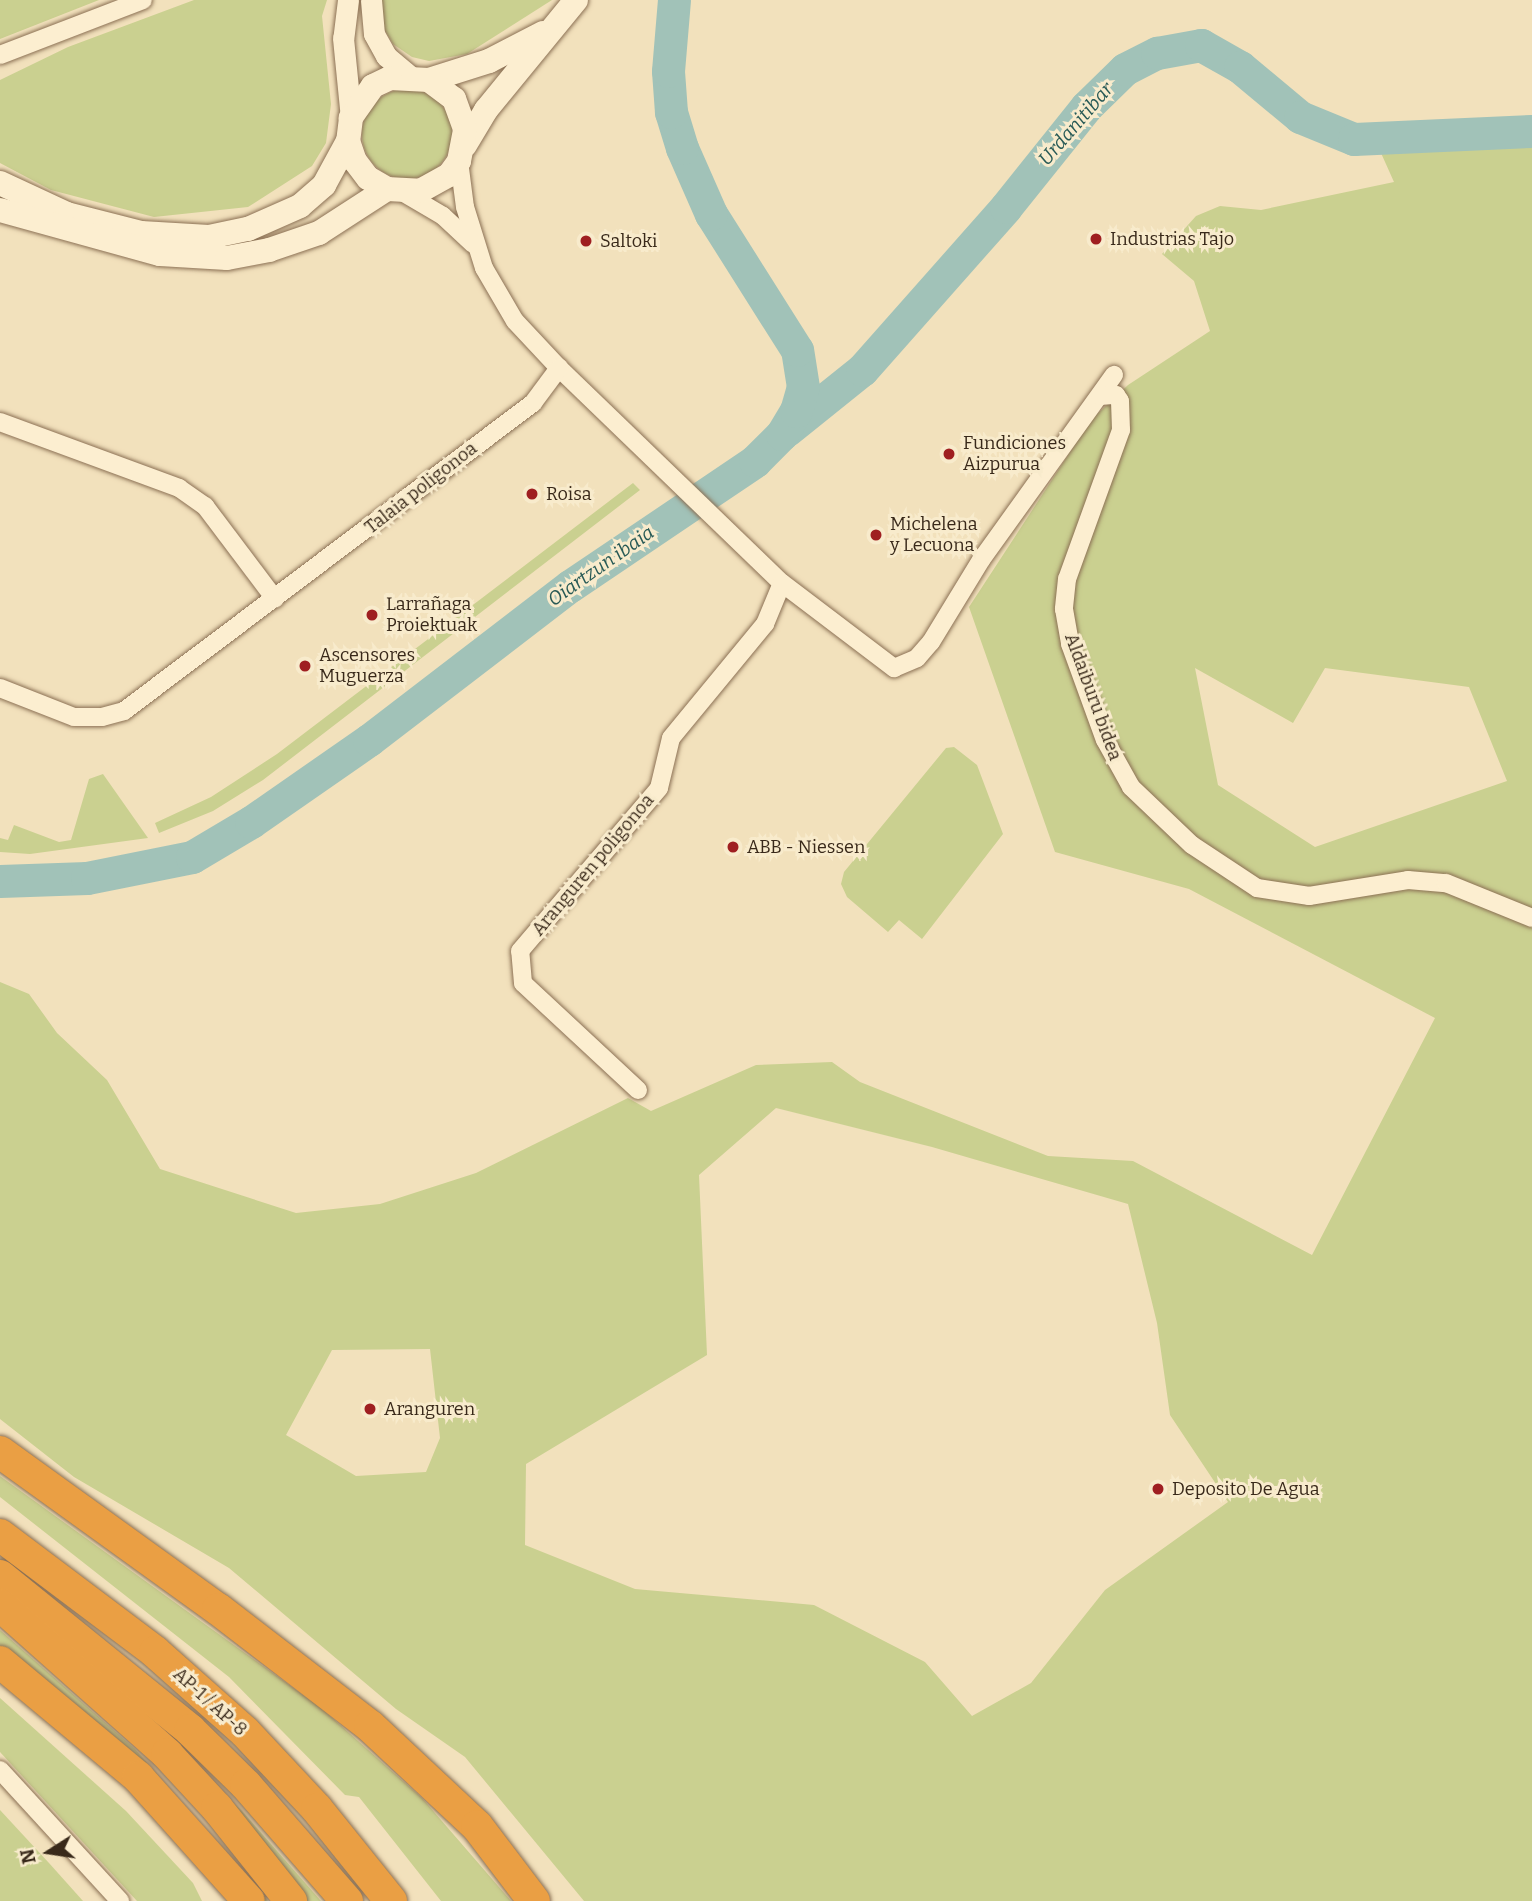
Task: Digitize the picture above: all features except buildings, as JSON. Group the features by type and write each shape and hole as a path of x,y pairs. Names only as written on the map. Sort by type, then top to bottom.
{"highway":[{"path":"0,1452 218,1609 370,1726 477,1826 534,1901"},
{"name":"AP-1 / AP-8","path":"0,1535 155,1652 244,1732 317,1809 391,1901"},
{"path":"0,1577 190,1730 246,1784 347,1901"},
{"path":"0,1605 167,1754 218,1808 291,1901"},
{"path":"0,1662 138,1777 249,1901"},
{"path":"0,1680 129,1788 225,1901"}],"main road":[{"path":"0,210 122,247 173,256 227,258 269,250 318,233 395,191 436,185 462,153 486,110 576,0"},
{"path":"0,183 67,214 141,233 209,237 248,229 300,205 324,184 349,129 373,86 489,61 550,29"},
{"path":"419,78 458,106 465,129 462,153"},
{"path":"349,129 355,161 368,178 395,191"}],"street":[{"path":"0,55 143,0"},
{"path":"348,0 343,38 349,129"},
{"path":"371,0 374,34 386,56 419,78"},
{"path":"462,153 477,248 503,305 559,369 782,583 894,668 905,666 931,642 981,560 1114,375"},
{"path":"395,191 443,216 477,248"},
{"name":"Talaia poligonoa","path":"0,688 74,717 102,717 124,711 533,402 559,369"},
{"name":"Aldaiburu bidea","path":"1100,396 1116,395 1120,401 1121,430 1067,579 1063,609 1070,643 1105,740 1131,787 1202,853 1257,888 1309,896 1408,880 1446,883 1532,918"},
{"path":"0,422 179,488 205,506 275,599"},
{"name":"Aranguren poligonoa","path":"638,1090 523,983 520,951 659,788 671,738 765,624 782,583"},
{"path":"0,1770 120,1901"}],"green space":[{"path":"0,0 99,0 0,39"},
{"path":"194,0 327,0 322,16 331,104 326,143 312,166 248,207 154,217 51,190 0,163 0,80 68,47"},
{"path":"381,0 552,0 467,54 429,61 412,57 393,44 383,27"},
{"path":"407,89 424,93 439,102 448,117 452,134 448,151 439,166 424,175 407,179 390,175 375,166 366,151 362,134 366,117 375,102 390,93"},
{"path":"1532,142 1532,1901 584,1901 465,1757 396,1709 229,1568 74,1477 0,1419 0,982 29,994 57,1033 107,1080 160,1169 296,1213 380,1204 476,1173 628,1098 651,1111 756,1065 832,1062 860,1082 1048,1156 1133,1161 1312,1255 1435,1018 1189,889 1055,852 969,607 1091,420 1128,385 1210,331 1194,281 1162,254 1196,216 1220,206 1261,210 1394,182 1381,153","holes":["1195,668 1293,723 1325,668 1469,687 1507,781 1315,847 1218,785","776,1108 932,1147 1128,1204 1157,1323 1170,1415 1228,1502 1105,1590 1031,1683 972,1716 925,1662 814,1605 635,1589 525,1545 526,1464 707,1355 699,1175","430,1349 440,1438 426,1472 356,1476 286,1435 332,1350"]},
{"path":"633,483 640,490 263,780 213,811 159,833 155,823 211,797 277,754"},
{"path":"954,747 977,765 1003,834 922,939 899,920 888,932 847,897 841,884 844,872 946,748"},
{"path":"103,774 148,838 30,854 0,852 0,838 8,840 14,825 59,842 71,840 89,779"},
{"path":"0,1476 321,1708 422,1798 511,1901 441,1901 359,1797 345,1795 229,1677 0,1497"},
{"path":"0,1630 135,1749 268,1901 262,1901 0,1649"},
{"path":"0,1698 126,1811 193,1883 202,1901 137,1901 0,1752"},
{"path":"186,1758 242,1811 321,1901 307,1901"},
{"path":"0,1810 49,1863 83,1901 0,1901"}],"waterway":[{"name":"Oiartzun ibaia","path":"0,881 87,878 192,857 251,822 369,740 570,586 755,461 782,434 796,411 803,387 797,350 711,214 682,148 671,112 668,71 674,0"},
{"name":"Urdanitibar","path":"787,430 862,370 1006,207 1086,107 1125,69 1157,53 1201,45 1240,67 1300,117 1354,139 1532,131"}],"place":[{"name":"Industrias Tajo","path":"1096,239"},
{"name":"Saltoki","path":"586,241"},
{"name":"Fundiciones Aizpurua","path":"949,454"},
{"name":"Roisa","path":"532,494"},
{"name":"Michelena y Lecuona","path":"876,535"},
{"name":"Larrañaga Proiektuak","path":"372,615"},
{"name":"Ascensores Muguerza","path":"305,666"},
{"name":"ABB - Niessen","path":"733,847"},
{"name":"Aranguren","path":"370,1409"},
{"name":"Deposito De Agua","path":"1158,1489"}]}
